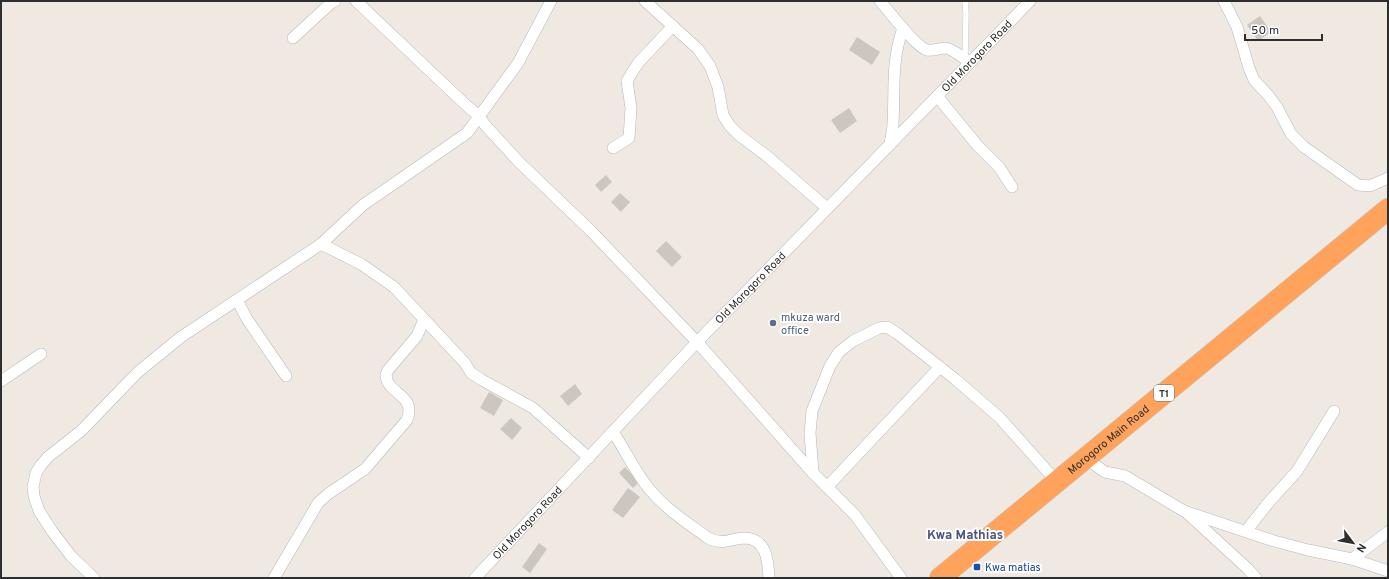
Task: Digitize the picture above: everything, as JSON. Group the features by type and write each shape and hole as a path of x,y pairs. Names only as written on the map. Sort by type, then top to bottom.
{"highway":[{"name":"Morogoro Main Road","path":"940,578 1388,209"}],"street":[{"path":"293,38 335,1"},
{"path":"356,1 467,106 519,162 591,231 697,342 813,473 855,515 901,578"},
{"path":"94,578 71,556 39,511 34,496 33,487 41,464 81,431 138,372 181,337 321,244 364,205 482,121 518,64 551,1"},
{"path":"645,1 698,49 710,66 718,87 723,115 730,126 827,208"},
{"path":"880,1 914,41 923,48 928,50 946,48 967,61"},
{"name":"Old Morogoro Road","path":"475,578 697,342 937,96 967,61 1030,1"},
{"path":"1224,1 1242,39 1245,55 1254,80 1277,107 1291,134 1304,147 1358,185 1370,186 1388,178"},
{"path":"613,148 629,138 631,108 627,81 639,62 673,26"},
{"path":"890,144 893,124 894,72 896,54 903,28"},
{"path":"937,96 977,145 999,167 1012,187"},
{"path":"321,244 361,264 394,287 465,363 471,373 533,408 589,458"},
{"path":"236,300 247,319 286,376"},
{"path":"274,578 318,503 328,494 365,469 402,428 407,420 410,414 408,404 388,383 386,375 388,370 417,336 424,319"},
{"path":"813,473 810,433 812,411 830,366 839,352 853,341 879,328 887,327 940,367 999,417 1057,482"},
{"path":"1,381 42,354"},
{"path":"827,487 940,367"},
{"path":"1246,532 1269,502 1297,471 1334,411"},
{"path":"613,432 651,491 669,509 708,538 716,542 744,538 754,540 761,544 764,549 769,578"},
{"path":"1085,458 1105,472 1126,476 1184,511 1256,578"},
{"path":"1184,511 1260,537 1308,550 1352,559 1388,571"},
{"path":"1352,559 1388,532"}],"lane":[{"path":"965,1 967,61"}],"building":[{"path":"1260,16 1271,32 1258,41 1247,25"},
{"path":"857,37 880,52 872,65 849,50"},
{"path":"849,108 857,121 840,133 831,120"},
{"path":"606,175 612,182 601,192 595,185"},
{"path":"620,193 630,202 621,212 611,202"},
{"path":"666,241 682,257 672,267 656,251"},
{"path":"575,384 582,394 568,406 560,396"},
{"path":"489,392 503,400 494,416 480,408"},
{"path":"511,418 522,428 512,440 500,429"},
{"path":"625,467 639,482 633,488 619,473"},
{"path":"628,488 640,497 623,518 612,510"},
{"path":"539,543 547,549 530,573 522,567"}],"place":[{"name":"mkuza ward office","path":"773,323"},
{"name":"Kwa matias","path":"977,567"}],"district":[{"name":"Kwa Mathias","path":"965,534"}]}
